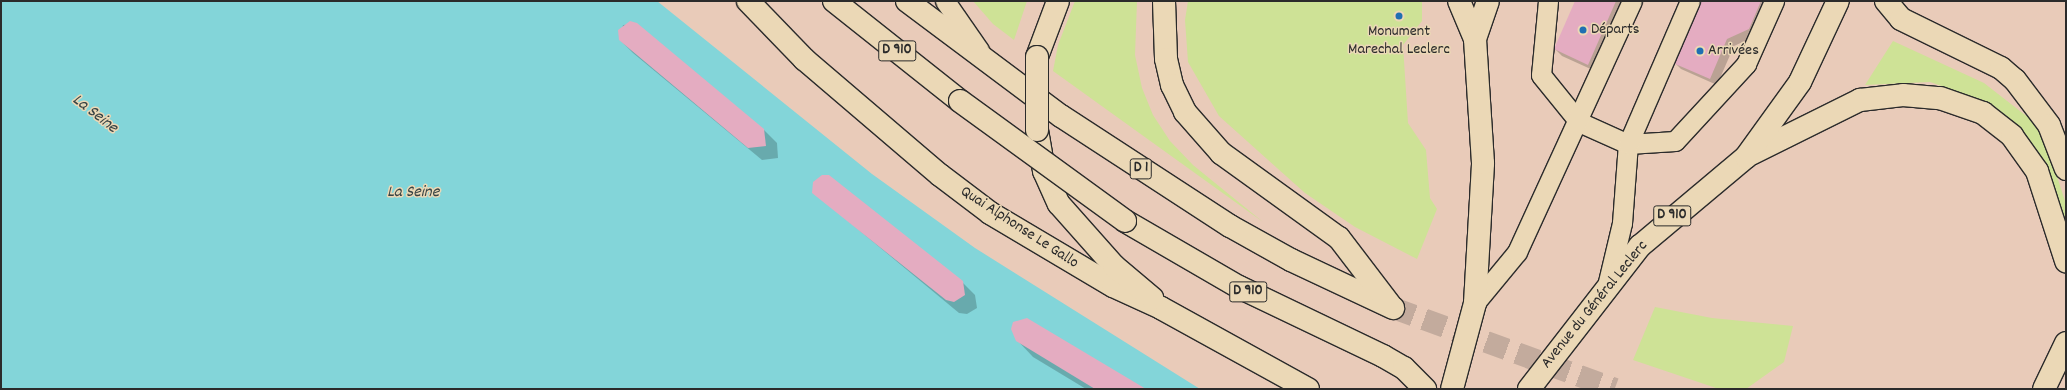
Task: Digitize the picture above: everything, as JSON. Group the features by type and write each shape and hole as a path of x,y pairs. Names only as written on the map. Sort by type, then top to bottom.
{"main road":[{"name":"Quai Alphonse Le Gallo","path":"748,1 810,64 940,175 990,213 1112,286 1161,308 1308,389"},
{"name":"D 910","path":"834,1 960,101 1124,221 1238,287 1383,356 1404,368 1425,389"},
{"name":"D 1","path":"907,1 1004,75 1230,226 1290,260 1393,308 1339,238 1221,153 1185,112 1172,85 1166,59 1164,1"},
{"path":"1058,1 1037,57 1037,130 1044,171 1059,204 1095,247 1140,284 1161,308"},
{"path":"1452,389 1475,303 1483,163 1475,39 1460,1"},
{"path":"1475,39 1488,1"},
{"name":"Avenue du Général Leclerc","path":"1529,389 1607,286 1640,246 1676,212 1746,157 1800,82 1838,1"},
{"path":"1886,1 1901,19 2001,68 2015,80 2049,125 2066,169"},
{"path":"1746,157 1860,100 1903,94 1940,98 1983,113 2012,136 2037,171 2066,261"},
{"path":"2044,389 2066,343"}],"lane":[{"path":"945,1 979,50 1004,75"},
{"path":"1548,1 1541,75 1579,122 1628,144 1675,141 1746,64 1774,1"},
{"path":"1475,303 1517,252 1579,122 1632,1"},
{"path":"1607,286 1622,223 1628,144 1690,1"}],"green space":[{"path":"973,1 1027,1 1014,40 993,24"},
{"path":"1075,1 1137,1 1135,55 1142,88 1153,115 1170,141 1193,165 1263,222 1053,71 1058,45"},
{"path":"1188,1 1422,1 1422,21 1403,45 1408,123 1426,150 1430,198 1437,209 1417,259 1355,227 1305,193 1219,116 1188,62 1185,20"},
{"path":"1893,41 1984,83 2029,118 2040,132 2052,161 2066,204 2066,231 2037,150 2019,127 1990,103 1930,82 1865,85"},
{"path":"1655,307 1712,318 1793,326 1784,362 1746,389 1719,389 1633,360"}],"water":[{"name":"La Seine","path":"1,1 657,1 872,174 975,248 1200,389 1,389"}],"building":[{"name":"Départs","path":"1575,1 1616,1 1588,65 1554,49"},
{"name":"Arrivées","path":"1700,1 1761,1 1749,29 1727,39 1710,79 1673,63"},
{"path":"630,21 637,23 764,129 766,146 748,148 619,40 618,30"},
{"path":"822,175 829,175 963,281 965,295 954,302 946,300 812,193 813,182"},
{"path":"1027,318 1146,389 1095,389 1016,341 1011,329 1013,322"}],"tunnel":[{"path":"1393,308 1615,389"}],"place":[{"name":"Monument Marechal Leclerc","path":"1399,16"},
{"name":"Départs","path":"1583,30"},
{"name":"Arrivées","path":"1700,51"}]}
